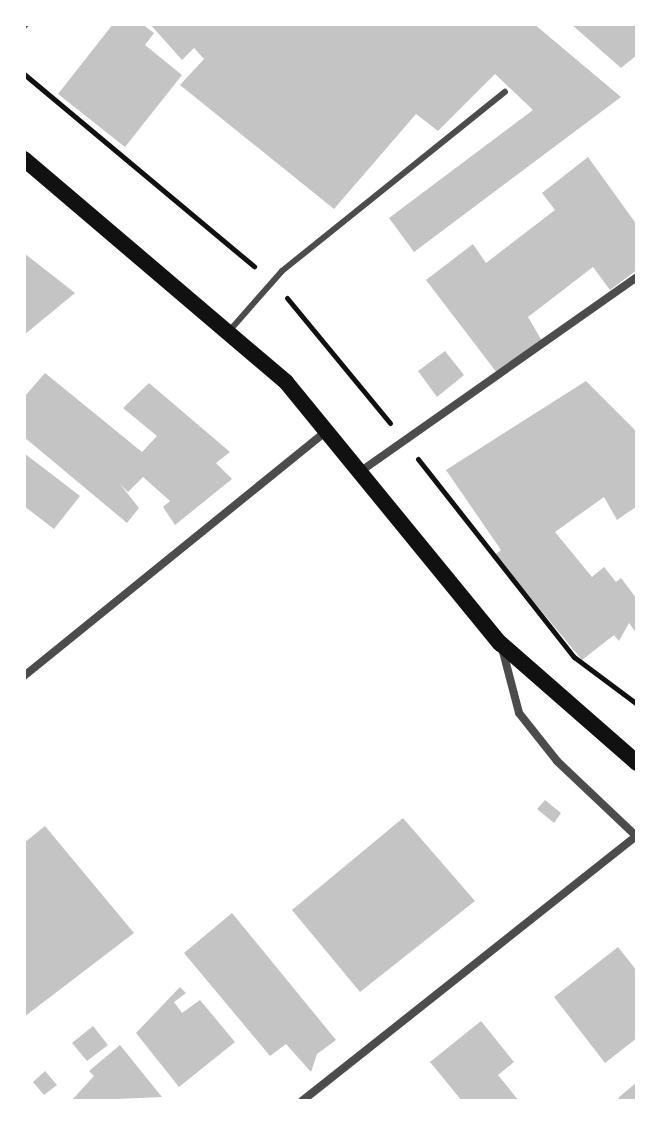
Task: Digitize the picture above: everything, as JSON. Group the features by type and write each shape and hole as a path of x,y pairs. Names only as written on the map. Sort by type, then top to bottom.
{"main road":[{"path":"24,159 231,329 328,430 500,643 637,763"}],"street":[{"path":"361,471 637,277"},
{"path":"24,676 328,430"},
{"path":"302,1101 636,836 557,761 519,713 500,643"}],"lane":[{"path":"231,329 282,271 505,92"}],"path":[{"path":"24,74 260,271"},
{"path":"291,301 394,427"},
{"path":"411,449 574,657 637,704"}],"building":[{"path":"113,24 142,24 154,33 145,45 182,75 125,147 58,94"},
{"path":"150,24 534,24 621,97 414,252 389,218 533,110 495,74 438,131 416,114 334,209 180,85 204,59 194,48 182,60"},
{"path":"571,24 637,24 637,55 621,68"},
{"path":"588,157 637,225 637,270 610,290 593,267 528,317 542,341 497,373 426,280 473,244 486,263 555,210 542,193"},
{"path":"24,253 75,293 24,335"},
{"path":"445,351 464,375 437,397 418,371"},
{"path":"45,373 142,452 157,436 123,408 149,383 230,452 216,463 232,479 175,525 163,507 170,501 143,477 128,492 120,484 139,508 127,523 24,437 24,397"},
{"path":"586,381 637,432 637,506 617,520 604,497 555,532 592,577 604,567 616,582 621,578 637,599 637,634 629,623 619,641 614,635 582,660 495,555 501,550 446,470"},
{"path":"24,453 80,496 54,529 24,506"},
{"path":"545,800 561,813 554,823 537,809"},
{"path":"403,818 475,901 360,992 292,910"},
{"path":"45,826 134,933 24,1017 24,843"},
{"path":"232,913 336,1040 317,1054 311,1072 286,1044 270,1056 184,953"},
{"path":"618,947 637,971 637,1038 605,1063 554,997"},
{"path":"180,987 186,993 174,1002 182,1013 200,1000 235,1042 179,1087 136,1033"},
{"path":"481,1021 514,1062 498,1075 519,1101 462,1101 430,1062"},
{"path":"93,1026 108,1045 87,1061 72,1043"},
{"path":"120,1045 162,1097 71,1101 94,1076 89,1071"},
{"path":"45,1071 57,1085 44,1095 33,1082"},
{"path":"637,1082 637,1101 621,1101 618,1098"}]}
